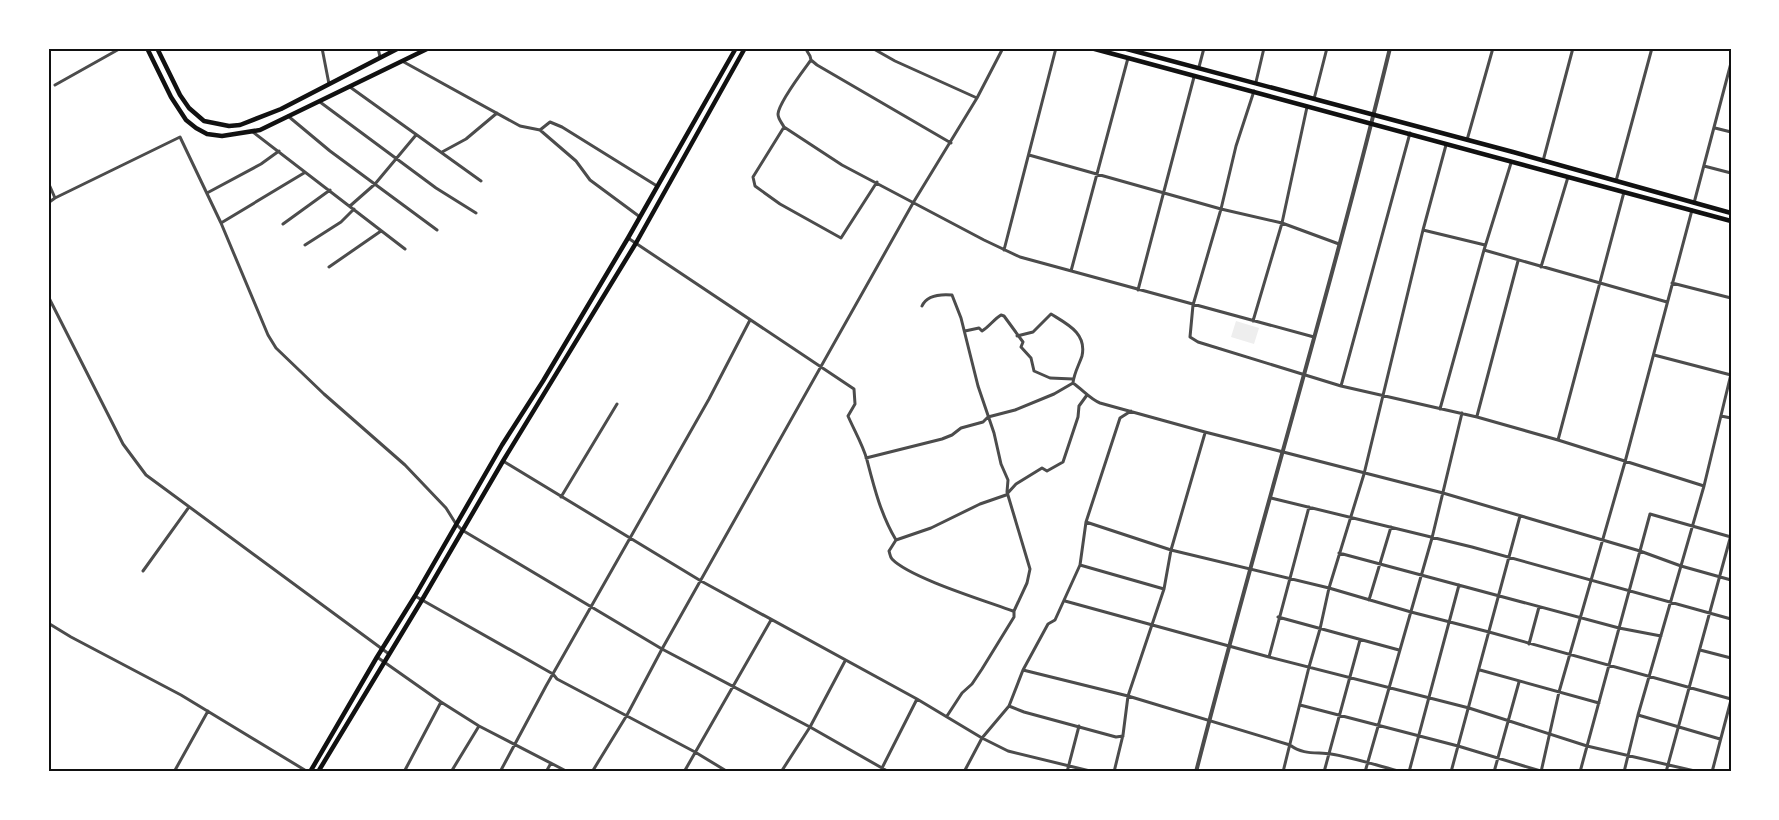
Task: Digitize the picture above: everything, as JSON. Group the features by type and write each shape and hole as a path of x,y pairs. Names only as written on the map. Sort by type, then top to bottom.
{"main road":[{"path":"147,48 179,111 196,129 207,134 222,136 253,132 429,48"},
{"path":"157,48 180,95 189,108 204,121 221,126 240,125 253,121 399,48"},
{"path":"309,772 640,218 736,48"},
{"path":"318,772 503,460 636,243 745,48"},
{"path":"1091,48 1731,221"},
{"path":"1123,48 1731,213"},
{"path":"722,74 729,78"},
{"path":"349,706 355,710"}],"street":[{"path":"55,85 121,48"},
{"path":"322,48 329,85"},
{"path":"378,48 380,57"},
{"path":"808,48 811,60 826,71 901,112 951,143"},
{"path":"872,48 894,61 978,98"},
{"path":"592,772 627,715 913,203 978,98 1003,48"},
{"path":"1004,250 1056,48"},
{"path":"1198,69 1204,48"},
{"path":"1255,84 1264,48"},
{"path":"1314,99 1327,48"},
{"path":"1196,772 1228,646 1284,451 1374,116 1390,48"},
{"path":"1467,140 1493,48"},
{"path":"1543,161 1573,48"},
{"path":"1616,181 1652,48"},
{"path":"1071,271 1128,58"},
{"path":"811,60 792,85 778,112 783,127 842,165 1020,257 1314,337"},
{"path":"402,61 520,126 540,130 576,161 590,180 640,218"},
{"path":"1694,203 1731,63"},
{"path":"1138,290 1194,76"},
{"path":"350,87 481,181"},
{"path":"1254,91 1236,146 1221,209 1193,305 1190,337 1195,341 1341,386 1477,417 1704,486"},
{"path":"320,102 395,159 476,213"},
{"path":"1253,321 1282,223 1308,105"},
{"path":"442,152 466,139 497,113"},
{"path":"288,117 437,230"},
{"path":"540,130 550,122 562,127 657,186"},
{"path":"783,127 753,177 754,186 780,204 841,238 877,182"},
{"path":"1715,128 1731,132"},
{"path":"253,132 405,249"},
{"path":"1341,386 1410,133"},
{"path":"350,206 375,184 416,135"},
{"path":"48,203 180,137 276,348 324,394 405,465 446,508 462,530 662,649 734,689 810,727 881,770 889,772"},
{"path":"1283,772 1329,588 1364,474 1423,230 1447,143"},
{"path":"207,193 261,164 279,151"},
{"path":"1029,155 1221,209 1282,223 1339,244"},
{"path":"1440,409 1485,245 1511,161"},
{"path":"1704,166 1731,173"},
{"path":"221,223 305,172"},
{"path":"1541,267 1568,176"},
{"path":"48,182 55,198"},
{"path":"283,224 330,190"},
{"path":"1558,440 1624,192"},
{"path":"305,245 341,222 354,209"},
{"path":"1300,705 1498,757 1542,772 1548,732 1625,462 1692,210"},
{"path":"1423,230 1485,245"},
{"path":"329,267 381,231"},
{"path":"628,238 854,389 855,404 848,416 866,458 872,483 888,526 896,540"},
{"path":"1484,250 1667,302"},
{"path":"1477,417 1518,261"},
{"path":"1672,283 1731,298"},
{"path":"921,306 925,300 934,296 952,295 965,331 978,386 994,433 1001,464 1008,480 1007,492 1030,569 1027,583 1014,611 1014,617 972,684 962,693 946,716"},
{"path":"48,296 131,456 146,475 389,654"},
{"path":"866,458 942,439 961,428 982,422 988,417 1015,410 1067,388 1073,381 1082,355 1083,341 1079,333 1051,314 1033,332 1017,336"},
{"path":"965,331 988,329 1001,315 1008,320 1023,342 1021,347 1031,358 1034,371 1038,375 1073,381 1100,403 1443,493 1731,580"},
{"path":"500,772 709,399 750,320"},
{"path":"1624,772 1638,715 1704,486 1731,375 1654,355"},
{"path":"1014,611 924,577 891,558 889,551 896,540 931,528 980,504 1006,495 1007,492 1042,468 1047,471 1063,462 1078,417 1079,406 1088,395"},
{"path":"561,497 618,404"},
{"path":"970,772 965,771 982,738 1009,706 1023,670 1048,624 1055,620 1065,601 1080,565 1086,522 1120,418 1131,411"},
{"path":"1365,772 1432,538 1462,413"},
{"path":"1721,416 1731,418"},
{"path":"1114,772 1123,735 1128,696 1164,589 1172,550 1205,432"},
{"path":"503,460 701,581 917,699 982,738 1008,751 1094,772"},
{"path":"1270,498 1510,558 1731,619"},
{"path":"143,571 189,507"},
{"path":"1269,657 1309,507"},
{"path":"1580,772 1650,514 1731,536 1666,772"},
{"path":"1451,772 1521,516"},
{"path":"1086,522 1172,550 1329,588 1731,699 1712,772"},
{"path":"1370,600 1391,527"},
{"path":"1339,553 1619,628 1661,636"},
{"path":"1080,565 1164,589"},
{"path":"1409,772 1459,585"},
{"path":"415,596 553,674 557,679 627,715 728,772"},
{"path":"1065,601 1269,657 1469,708 1587,746 1699,772"},
{"path":"1529,644 1539,606"},
{"path":"1278,617 1399,650"},
{"path":"684,772 734,689 771,620"},
{"path":"48,623 208,711 309,772"},
{"path":"1324,772 1360,640"},
{"path":"1700,650 1731,658"},
{"path":"377,657 479,726 568,772"},
{"path":"781,772 810,727 846,661"},
{"path":"1023,670 1128,696 1290,745 1296,750 1329,754 1402,772"},
{"path":"1480,670 1599,703"},
{"path":"1494,772 1519,682"},
{"path":"881,770 917,699"},
{"path":"411,772 405,771 441,702"},
{"path":"1009,706 1116,736 1123,735"},
{"path":"174,772 208,711"},
{"path":"1638,715 1720,739"},
{"path":"451,772 479,726"},
{"path":"1067,772 1079,726"},
{"path":"546,772 551,763"}],"shaded area":[{"path":"1236,321 1259,328 1254,344 1231,337"}]}
